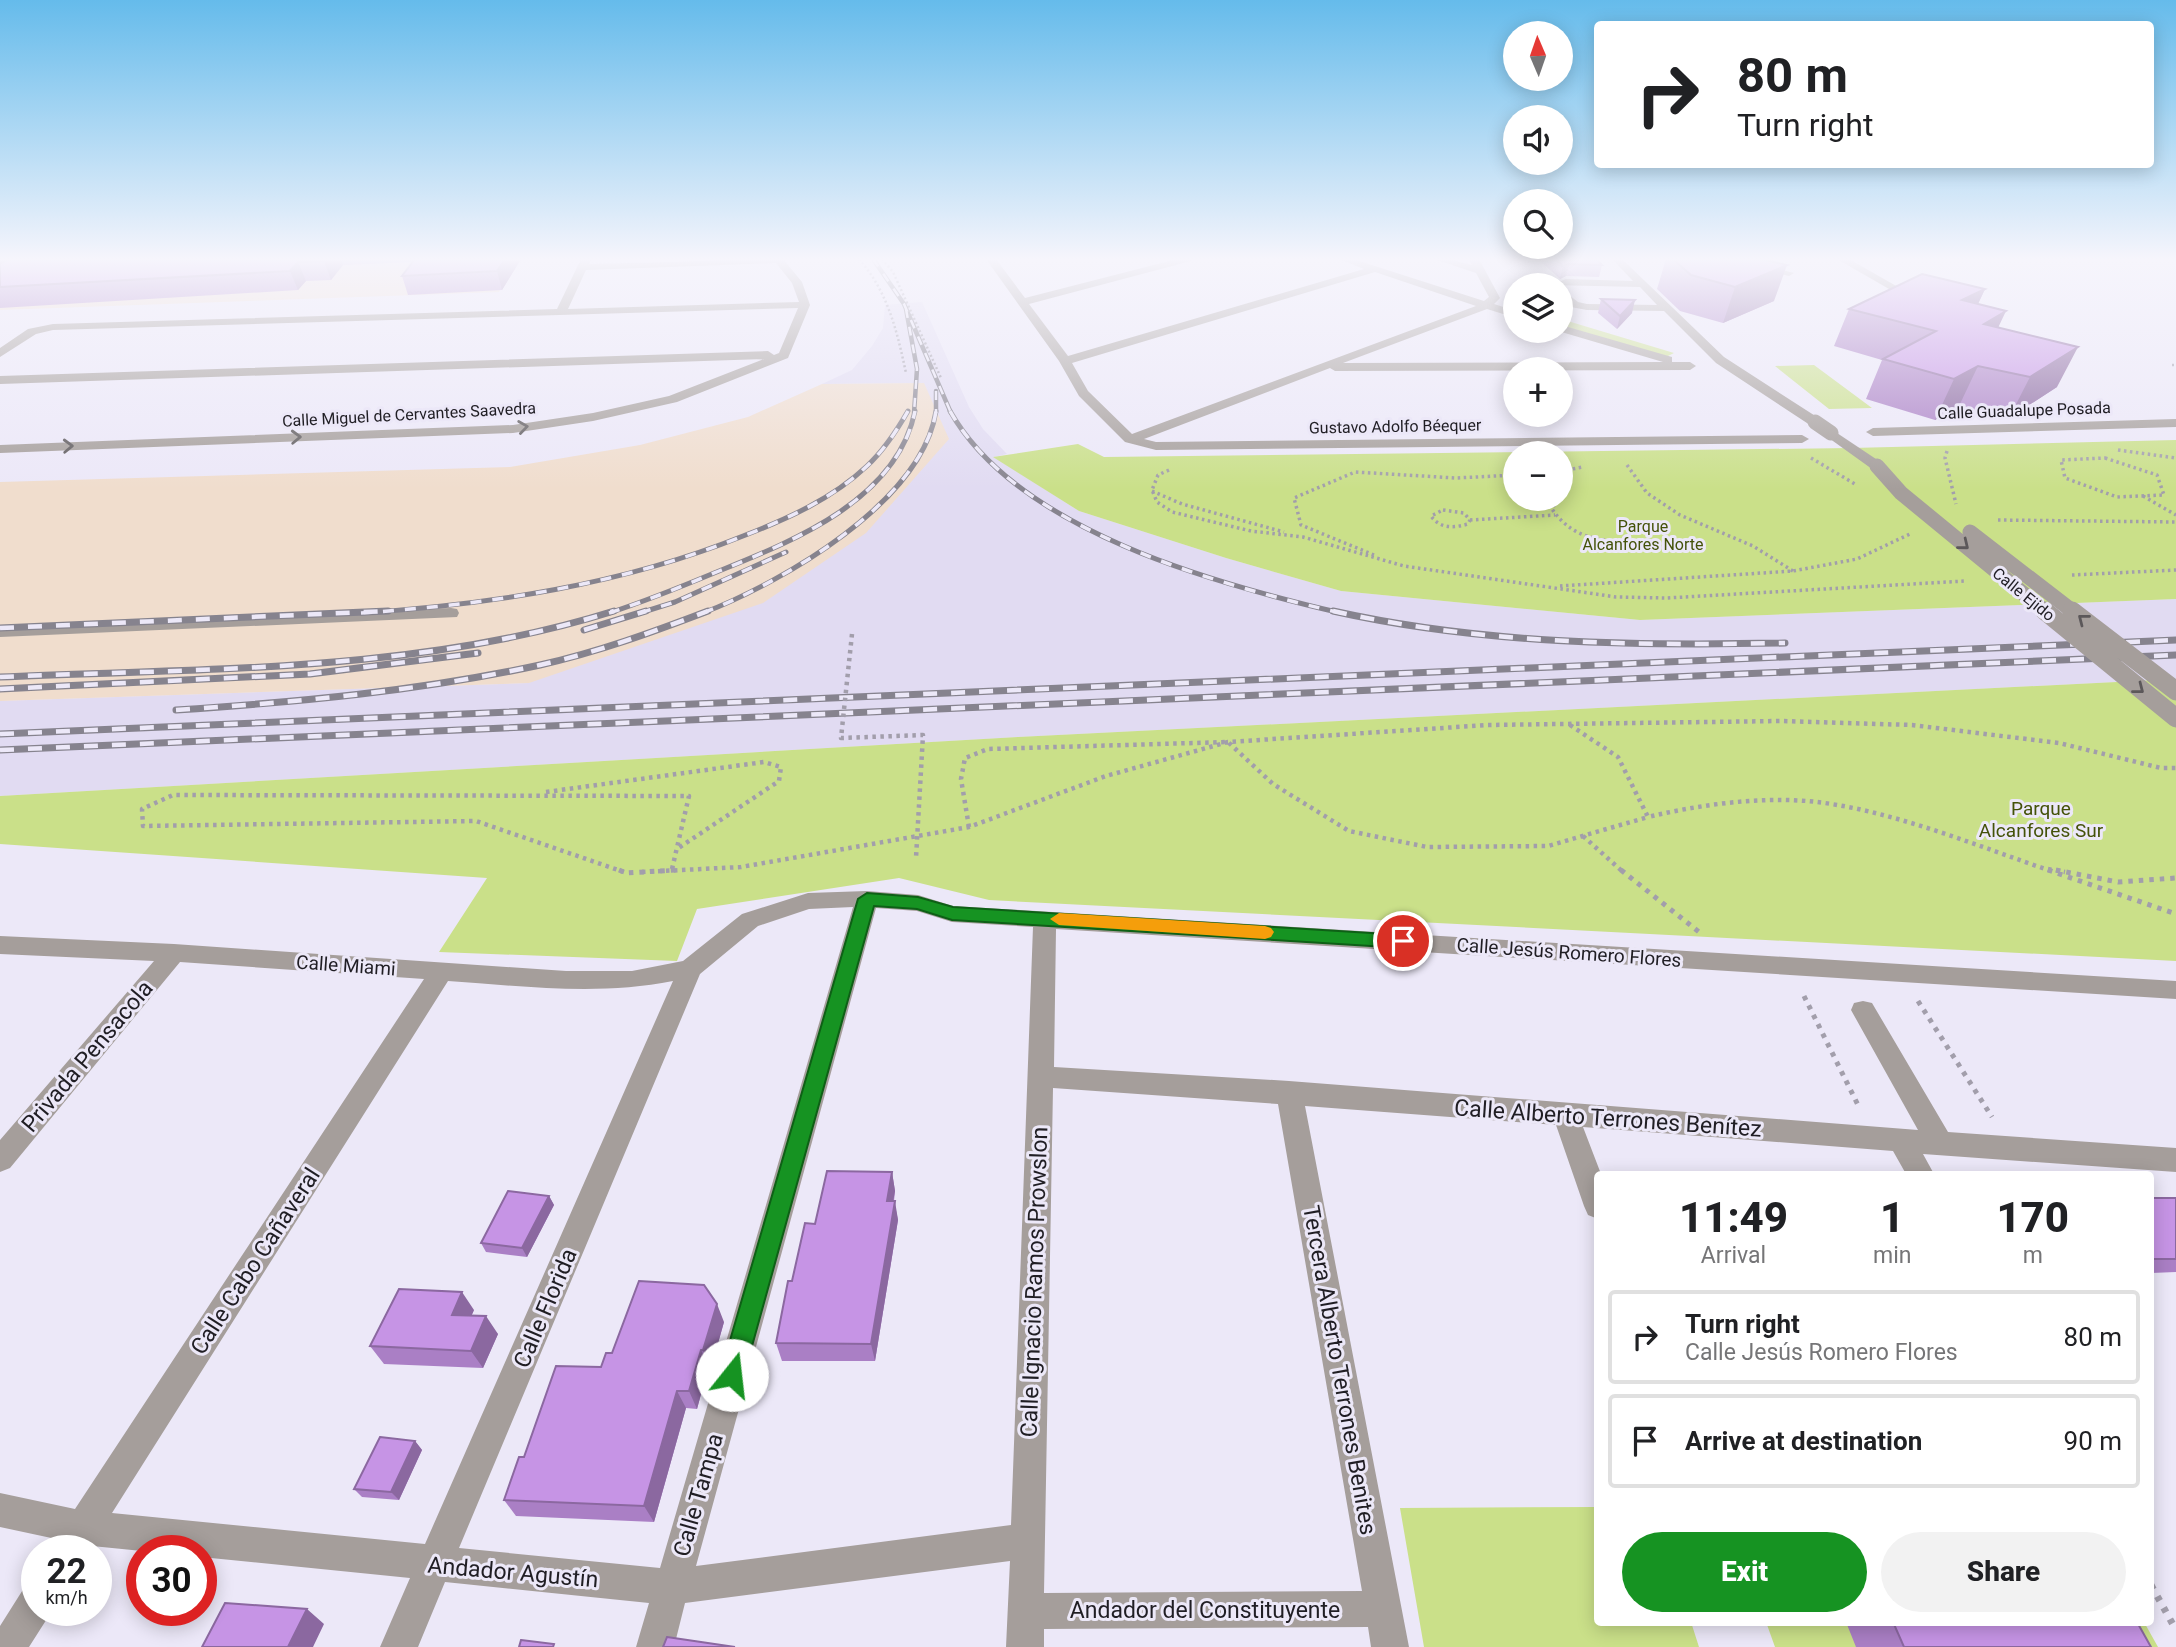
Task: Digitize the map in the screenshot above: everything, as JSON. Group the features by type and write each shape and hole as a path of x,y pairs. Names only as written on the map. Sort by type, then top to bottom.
{"street":[{"path":"0,353 25,336"},
{"path":"0,380 785,355 793,336"},
{"path":"1048,336 1083,393 1130,439 1404,336"},
{"path":"1065,361 1150,336"},
{"path":"1588,336 1690,366"},
{"name":"Calle Ejido","path":"1695,336 1725,364 1918,492 2176,691"},
{"name":"Calle Miguel de Cervantes Saavedra","path":"0,449 513,429 593,417 673,399 785,355"},
{"path":"1319,367 1725,364"},
{"name":"Calle Guadalupe Posada","path":"1872,432 2176,423"},
{"name":"Gustavo Adolfo Béequer","path":"1130,439 1156,446 1802,439"},
{"name":"Calle Ejido","path":"1877,466 1901,493 2176,718"},
{"path":"0,632 451,614"},
{"name":"Calle Jesús Romero Flores","path":"690,969 750,919 808,901 867,899 918,903 952,914 2176,990"},
{"name":"Calle Tampa","path":"655,1647 867,899"},
{"name":"Calle Ignacio Ramos Prowslon","path":"1025,1647 1045,918"},
{"name":"Calle Miami","path":"0,945 174,953 566,980 632,980 690,969"},
{"name":"Privada Pensacola","path":"0,1160 174,953"},
{"name":"Calle Florida","path":"399,1647 690,969"},
{"name":"Calle Cabo Cañaveral","path":"79,1535 442,971"},
{"path":"1863,1010 1940,1143"},
{"name":"Calle Alberto Terrones Benítez","path":"1040,1077 1289,1092 1566,1116 2176,1160"},
{"name":"Tercera Alberto Terrones Benites","path":"1289,1092 1390,1647"},
{"path":"1566,1116 1594,1195"},
{"path":"1887,1139 1917,1171"},
{"name":"Andador Agustín","path":"0,1510 66,1535"},
{"name":"Andador Agustín","path":"112,1542 434,1564 673,1587 1004,1543 1027,1543"},
{"name":"Andador del Constituyente","path":"1027,1611 1384,1609"},
{"path":"8,1647 21,1626"}],"path":[{"path":"898,336 906,373"},
{"path":"922,336 941,378"},
{"path":"1947,508 1956,505 1945,458 1948,447"},
{"path":"2110,449 2176,458"},
{"path":"1810,458 1858,485"},
{"path":"2142,496 2164,495 2157,475 2105,458 2061,460 2065,478 2117,497 2142,496 2176,515"},
{"path":"1617,464 1638,462"},
{"path":"1626,464 1647,493 1680,515 1753,546 1793,571"},
{"path":"1179,466 1158,475 1152,490 1157,502 1172,512 1251,531 1298,536"},
{"path":"1573,469 1585,466"},
{"path":"1404,566 1301,525 1294,498 1355,471 1456,478 1503,476"},
{"path":"1152,490 1182,503 1404,566 1616,597 1667,598 1970,581"},
{"path":"1470,520 1464,513 1450,510 1437,511 1431,516 1434,522 1448,527 1463,526 1470,520 1556,515"},
{"path":"1553,511 1563,526 1600,541 1646,542"},
{"path":"1988,520 2176,523"},
{"path":"1550,586 1793,571 1857,559 1911,534 1920,527"},
{"path":"2066,576 2176,570"},
{"path":"852,634 841,738 923,735 916,858"},
{"path":"969,827 961,779 965,758 988,749 1228,742 1488,726 1780,721 1912,725 2059,743 2161,768 2176,768"},
{"path":"1569,724 1619,757 1648,817"},
{"path":"672,869 689,796 173,795 142,809 143,826 476,821 626,873 741,867 969,827 1106,776 1228,742"},
{"path":"1228,742 1273,784 1349,831 1427,847 1548,846 1704,804 1807,801 1895,818 2176,914"},
{"path":"531,794 764,762 781,767 779,781 677,849"},
{"path":"1583,836 1623,872 1739,963"},
{"path":"2034,866 2118,882 2176,878"},
{"path":"1789,967 1887,1139"},
{"path":"1901,973 2013,1149"},
{"path":"2154,1590 2176,1630"}],"shaded area":[{"path":"878,336 937,336 969,407 983,429 1007,454 994,457 1079,511 1341,591 1640,620 2176,599 2176,679 1018,737 0,796 0,701 529,683 924,383 822,384 852,370"},
{"path":"924,383 949,439 866,533 763,603 529,683 0,701 0,482 510,467 640,445 748,417 822,384"}],"green space":[{"path":"1594,336 1617,336 1674,353 1666,357"},
{"path":"1814,365 1872,408 1829,409 1775,366"},
{"name":"Parque Alcanfores Norte","path":"2176,440 2176,599 1640,620 1341,591 1079,511 993,457 1078,444 1104,457 1503,452 1503,511 1573,511 1573,451"},
{"name":"Parque Alcanfores Sur","path":"2176,679 2176,961 989,900 899,878 697,909 677,961 439,952 487,878 0,844 0,796 1018,737"},
{"path":"1594,1507 1594,1626 1692,1626 1699,1647 1424,1647 1400,1508"},
{"path":"1767,1626 2146,1626 2158,1647 1775,1647"}],"building":[{"path":"1927,336 2032,336 2078,347 2030,377 1978,366 1954,379 1883,359"},
{"path":"827,1171 892,1172 887,1201 895,1201 871,1344 776,1343 788,1281 792,1281 805,1223 815,1224"},
{"path":"508,1191 549,1196 522,1248 481,1243"},
{"path":"2154,1198 2176,1198 2176,1259 2154,1259"},
{"path":"639,1281 704,1285 717,1304 689,1391 677,1391 644,1506 504,1500 519,1457 524,1457 556,1366 601,1367 606,1353 612,1353"},
{"path":"399,1289 462,1292 452,1315 486,1316 471,1351 370,1346"},
{"path":"380,1437 415,1441 391,1492 354,1489"},
{"path":"225,1603 307,1609 288,1647 202,1647 213,1626 217,1626 217,1618"},
{"path":"1895,1626 2139,1626 2151,1647 1904,1647"},
{"path":"667,1637 735,1647 663,1647"},
{"path":"521,1640 554,1644 553,1647 519,1647"}],"railway":[{"path":"911,336 917,369 914,413"},
{"path":"918,336 950,411"},
{"path":"936,391 936,411"},
{"path":"383,611 507,598 603,580 697,553 743,536 808,507 853,478 884,447 908,411"},
{"path":"609,613 778,546 838,513 865,493 887,469 904,442 915,411"},
{"path":"705,612 771,581 808,559 877,507 905,477 925,445 936,411"},
{"path":"950,411 981,453 1022,489 1070,520 1123,546 1180,568 1236,586 1341,613"},
{"path":"640,613 675,602 786,552"},
{"path":"0,628 383,611"},
{"path":"361,613 383,611"},
{"path":"383,611 388,611"},
{"path":"0,677 232,669 387,657 464,646 539,631 614,611"},
{"path":"584,630 646,611"},
{"path":"1333,611 1389,622 1501,636 1615,643 1785,643"},
{"path":"176,710 359,694 495,674 583,654 705,612"},
{"path":"0,734 2176,640"},
{"path":"0,689 310,674 478,653"},
{"path":"0,750 2176,655"}],"slow traffic":[{"path":"1059,919 1265,932"}],"route":[{"path":"732,1375 867,899 918,903 952,914 1403,941"}]}
